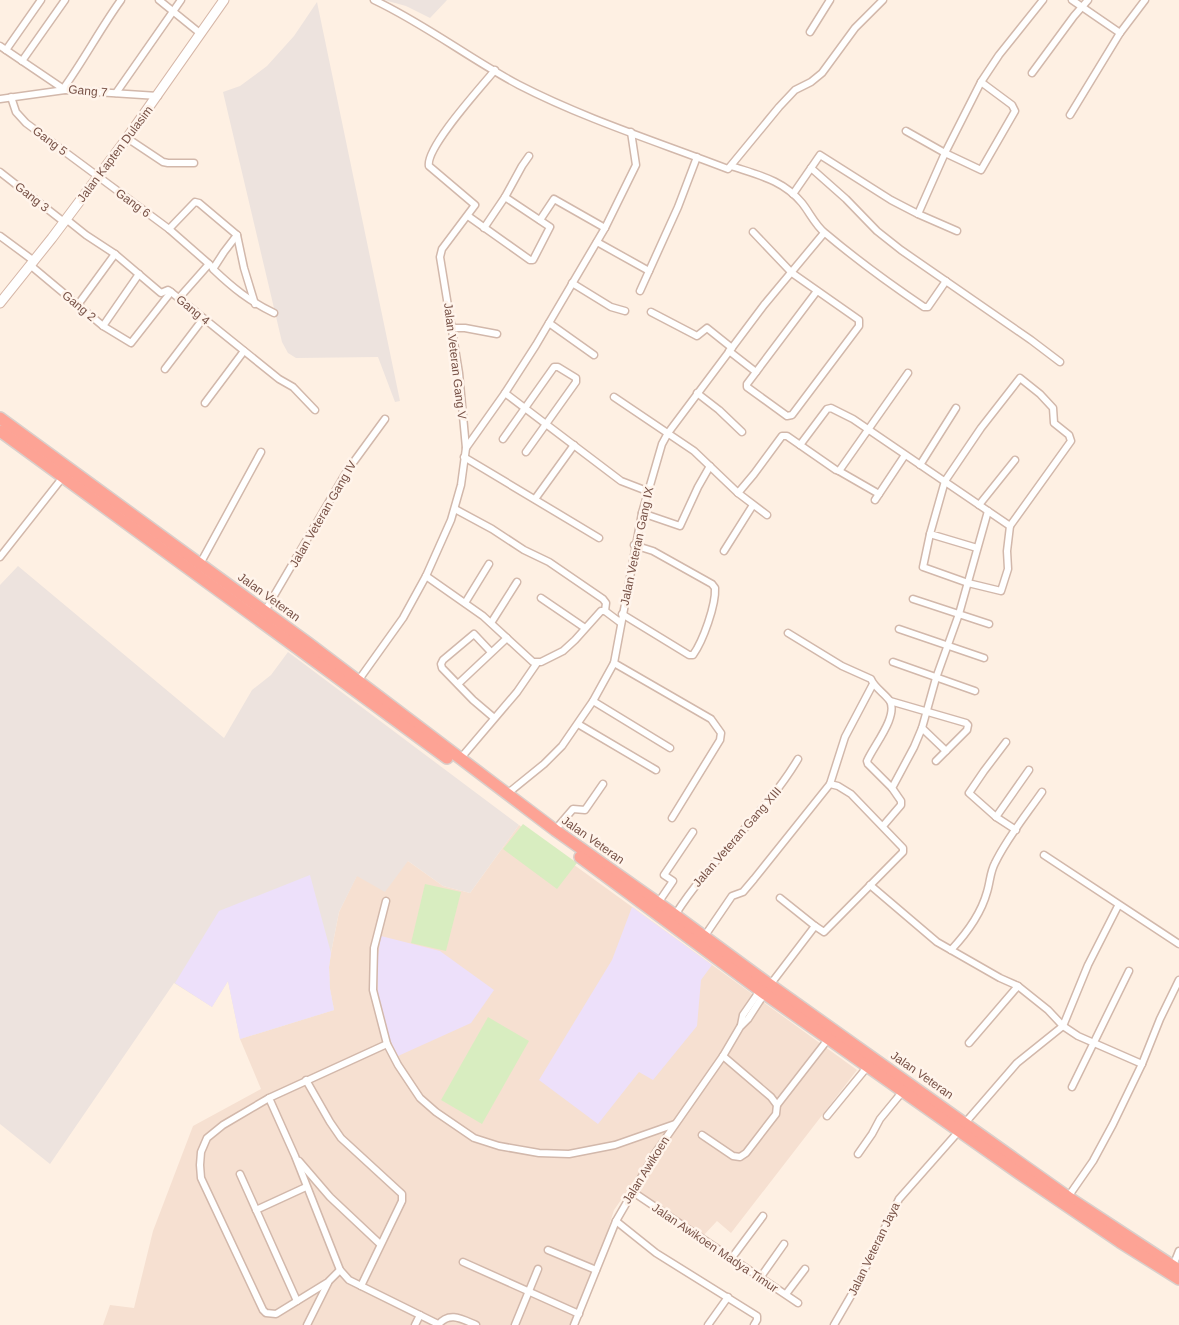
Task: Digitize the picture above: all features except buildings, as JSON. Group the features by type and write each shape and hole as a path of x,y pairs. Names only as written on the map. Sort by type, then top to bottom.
{"highway":[{"name":"Jalan Veteran","path":"0,418 265,611 339,674 488,788 1120,1242 1179,1279"},
{"name":"Jalan Veteran","path":"0,432 309,650"},
{"name":"Jalan Veteran","path":"339,674 358,681 506,794 658,902 828,1038 903,1091 962,1127 1176,1268"}],"main road":[{"name":"Jalan Kapten Dulasim","path":"0,302 127,138 224,0"}],"street":[{"path":"3,48 41,0"},
{"path":"22,61 65,0"},
{"path":"0,98 64,90 96,37 122,0"},
{"path":"159,0 174,10 201,34"},
{"path":"116,93 181,0"},
{"path":"374,0 412,19 518,84 563,106 728,169 795,90 811,82 822,72 855,28 882,0"},
{"path":"810,32 830,0"},
{"path":"918,214 945,153 981,82 999,55 1044,0"},
{"path":"1072,0 1120,33"},
{"path":"1032,73 1088,0"},
{"path":"1070,115 1120,33 1145,0"},
{"name":"Gang 7","path":"3,48 64,90 158,96"},
{"path":"495,70 439,139 428,161 429,166 475,203 468,216 531,260 550,226 505,197"},
{"path":"906,131 945,153 981,170 1013,115 1015,108 981,82"},
{"name":"Gang 5","path":"11,97 16,112 26,123 98,177"},
{"path":"466,448 505,393 605,228 636,165 631,132"},
{"path":"127,138 168,164 194,163"},
{"path":"793,194 819,155 822,155 891,200 957,231"},
{"path":"484,228 530,156"},
{"path":"640,291 678,207 697,157"},
{"path":"731,166 786,187 824,233 882,278 924,307 928,307 946,281"},
{"path":"811,168 846,199 877,231 1060,362"},
{"name":"Gang 3","path":"0,172 65,220"},
{"name":"Gang 6","path":"98,177 168,229 211,266 237,292 254,304 274,313"},
{"path":"540,220 554,199 605,228"},
{"path":"168,229 196,202 222,221 237,235 254,304"},
{"name":"Jalan Veteran Gang V","path":"358,681 403,618 426,576 455,509 461,485 466,448 459,373 440,257 442,249 468,216"},
{"name":"Gang 4","path":"65,220 115,254 161,293 168,290 179,298 244,352 293,387 315,410"},
{"path":"753,232 792,273 859,320 860,324 792,415 787,416 747,387 749,380 817,291"},
{"name":"Jalan Veteran Gang IX","path":"506,794 554,754 578,724 614,663 634,545 647,492 662,444 668,433 764,305 824,233"},
{"path":"179,298 224,252 237,235"},
{"name":"Gang 2","path":"0,236 78,306 103,326 131,344 171,292"},
{"path":"597,242 649,271"},
{"path":"78,306 115,254"},
{"path":"103,326 139,274"},
{"path":"572,283 612,307 625,311"},
{"path":"651,312 697,336 707,328 756,372"},
{"path":"165,369 203,319"},
{"path":"549,322 594,354"},
{"path":"452,328 465,328 496,334"},
{"path":"206,402 244,352"},
{"path":"503,439 554,367 558,367 576,378 576,382 526,452"},
{"path":"839,471 908,373"},
{"path":"1018,379 1023,379 1040,394 1053,408 1054,423 1070,435 1071,441 1010,526 1007,551 1008,570 1001,591 923,567 944,481 1018,379"},
{"path":"505,393 621,481 647,492"},
{"path":"698,393 742,432"},
{"path":"614,396 694,451 738,493 767,515"},
{"path":"800,445 828,408 842,412 1010,526"},
{"path":"920,465 956,408"},
{"name":"Jalan Veteran Gang IV","path":"265,611 352,463 385,419"},
{"path":"738,493 782,436 787,436 877,497 906,455"},
{"path":"535,499 574,445"},
{"path":"200,564 261,452"},
{"path":"464,457 599,538"},
{"path":"979,504 1015,460"},
{"path":"642,513 680,526 710,466"},
{"path":"0,556 63,477"},
{"path":"724,551 753,505"},
{"path":"455,509 492,529 524,550 550,562 603,598 606,603 605,612"},
{"path":"892,788 922,728 936,678 959,614 988,511"},
{"path":"930,534 977,548"},
{"path":"622,614 689,655 693,655 711,614 716,594 716,588 712,584 652,551 634,545"},
{"path":"465,603 488,564"},
{"path":"426,576 491,623 529,660 537,663"},
{"path":"491,623 517,582"},
{"path":"541,598 585,628"},
{"path":"913,599 988,624"},
{"path":"460,758 516,692 537,663 563,651 601,611 621,623"},
{"path":"900,629 984,658"},
{"path":"788,633 842,666 871,679 873,684 893,706 891,717 867,761 892,788 902,803 883,826"},
{"path":"491,652 474,634 443,660 441,664 442,668 493,718"},
{"path":"458,684 507,638"},
{"path":"893,662 975,691"},
{"path":"614,663 711,719 721,733 720,740 672,818"},
{"path":"704,937 732,896 743,892 830,784 845,737 873,684"},
{"path":"593,701 670,748"},
{"path":"890,701 903,703 968,725 967,730 936,761"},
{"path":"578,724 656,770"},
{"path":"922,728 946,751"},
{"path":"1006,742 969,793 996,817 1016,830"},
{"name":"Jalan Veteran Gang XIII","path":"675,915 705,873 770,800 798,759"},
{"path":"996,817 1029,770"},
{"path":"555,830 573,810 585,810 603,784"},
{"path":"780,898 824,932 903,852 903,848 851,794 838,786 830,784"},
{"path":"950,950 963,938 973,922 987,894 992,867 1003,847 1042,792"},
{"path":"658,902 673,881 664,875 693,832"},
{"path":"1044,855 1086,882 1118,906 1179,944"},
{"path":"870,886 937,942 1000,978 1018,986 1048,1010 1063,1026 1078,1036 1142,1064"},
{"path":"386,901 374,948 373,990 387,1044 398,1065 420,1098 436,1112 474,1138 498,1146 539,1154 569,1154 615,1145 675,1124"},
{"path":"1063,1026 1088,965 1118,906"},
{"name":"Jalan Awikoen","path":"574,1325 616,1221 656,1152 723,1056 740,1027 748,1019 766,988 815,926"},
{"path":"1072,1087 1129,971"},
{"path":"1068,1197 1093,1161 1142,1064 1160,1019 1179,980"},
{"path":"969,1043 1018,986"},
{"name":"Jalan Veteran Jaya","path":"834,1325 856,1288 899,1199 1016,1063 1063,1026"},
{"path":"702,1135 733,1156 740,1157 776,1114 777,1105 828,1038"},
{"path":"340,1270 328,1282 276,1314 266,1313 200,1178 201,1152 207,1138 223,1125 269,1098 387,1044"},
{"path":"723,1056 772,1097 777,1105"},
{"path":"827,1116 868,1066"},
{"path":"306,1080 341,1138 402,1194 402,1201 380,1244 362,1286"},
{"path":"858,1154 880,1119 903,1091"},
{"path":"269,1098 340,1270 349,1280 438,1325 446,1318 455,1317 476,1325"},
{"path":"294,1156 330,1197 380,1244"},
{"path":"240,1174 297,1301"},
{"path":"256,1210 306,1187"},
{"name":"Jalan Awikoen Madya Timur","path":"633,1192 798,1303"},
{"path":"731,1259 763,1216"},
{"path":"616,1221 656,1253 757,1316 754,1325"},
{"path":"760,1278 784,1244"},
{"path":"548,1250 596,1270"},
{"path":"1176,1268 1179,1251"},
{"path":"463,1262 579,1314"},
{"path":"515,1325 538,1269"},
{"path":"786,1294 805,1269"},
{"path":"310,1324 328,1282"},
{"path":"708,1325 728,1297"},
{"path":"415,1325 420,1315"}],"shaded area":[{"path":"384,0 447,0 430,18 406,6"},
{"path":"317,2 400,401 395,402 378,357 296,358 288,353 282,342 223,92 240,86 267,66 294,36"},
{"path":"18,566 224,738 252,690 271,675 288,652 519,825 470,893 443,886 408,861 385,892 357,876 339,912 331,953 329,967 330,989 334,1010 240,1039 228,981 212,1007 174,983 50,1164 0,1124 0,585"},
{"path":"519,825 857,1070 731,1233 717,1221 703,1236 630,1187 614,1210 602,1248 571,1325 103,1325 110,1305 134,1308 153,1231 193,1126 261,1089 240,1039 334,1010 330,989 329,967 331,953 339,912 357,875 408,861 443,886 470,893"},
{"path":"310,875 331,953 329,967 330,989 334,1010 240,1039 228,981 212,1007 175,983 219,911"},
{"path":"632,907 712,965 701,980 697,1026 653,1080 639,1072 598,1124 539,1080 612,960"},
{"path":"381,936 440,951 494,990 471,1023 398,1056 387,1034 378,998 377,963"}],"green space":[{"path":"523,824 577,863 557,889 503,849"},
{"path":"425,884 461,892 446,951 411,943"},
{"path":"488,1017 529,1041 482,1124 441,1100"}]}
